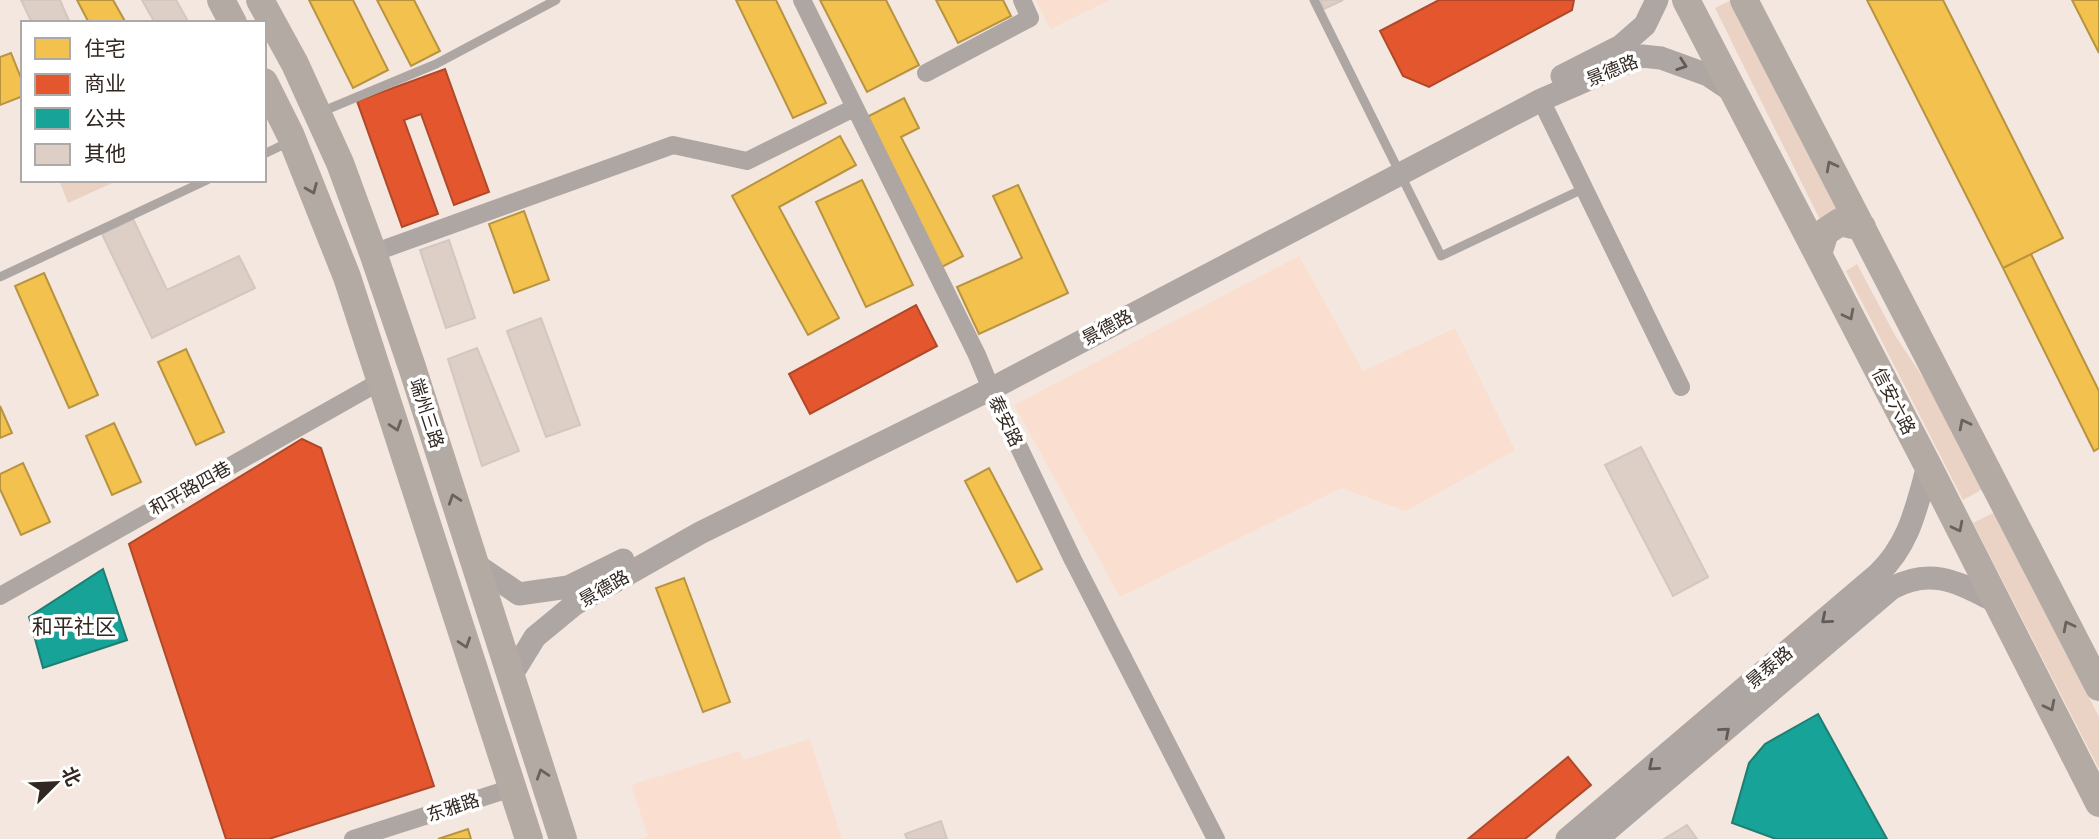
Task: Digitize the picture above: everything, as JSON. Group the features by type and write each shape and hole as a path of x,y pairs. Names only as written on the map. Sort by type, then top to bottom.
{"main road":[{"path":"220,0 232,21"},
{"name":"端州三路","path":"260,0 265,21"},
{"name":"信安六路","path":"1686,0 2099,803"},
{"path":"1744,0 2099,687"},
{"name":"端州三路","path":"266,28 292,141 347,276 529,839"},
{"name":"端州三路","path":"276,74 317,113 340,163 412,367 563,839"},
{"path":"1818,254 1825,232 1840,222 1863,227"}],"street":[{"name":"泰安路","path":"802,0 1073,560 1216,839"},
{"path":"926,73 1030,18 1022,0"},
{"name":"景德路","path":"475,564 519,594 568,587 988,383 1398,167 1620,46 1645,25 1657,0"},
{"name":"景德路","path":"1398,167 1642,56 1661,58 1709,75 1732,91"},
{"path":"1541,100 1681,387"},
{"path":"373,253 673,145 747,161 854,108"},
{"name":"和平路四巷","path":"0,596 381,381"},
{"name":"景德路","path":"511,676 535,637 575,604 700,533 918,423 988,383"},
{"name":"景泰路","path":"1566,839 1895,558 1909,526 1928,466"},
{"path":"1597,839 1892,588 1907,580 1926,577 1949,579 1997,602"},
{"name":"东雅路","path":"353,839 512,788"}],"lane":[{"path":"317,113 436,64 556,0"},
{"path":"1314,0 1441,256 1585,188"},
{"path":"266,153 292,141"},
{"path":"0,277 203,182"}],"shaded area":[{"path":"1036,0 1110,0 1050,29"},
{"path":"1731,0 1847,225 1828,236 1715,8"},
{"path":"60,182 115,182 68,203"},
{"path":"1299,256 1363,371 1455,328 1515,450 1406,511 1341,488 1120,597 1014,405"},
{"path":"1857,264 1896,337 1936,397 1983,489 1963,500 1846,271"},
{"path":"1995,512 2099,717 2099,769 1973,523"},
{"path":"810,739 842,839 641,839 648,836 631,785 739,751 743,760"}],"building: 住宅":[{"path":"77,0 113,0 125,21 88,21"},
{"path":"309,0 353,0 388,70 353,88"},
{"path":"377,0 414,0 440,51 411,66"},
{"path":"736,0 776,0 826,103 793,118"},
{"path":"820,0 886,0 919,65 867,92"},
{"path":"936,0 1003,0 1011,16 958,43"},
{"path":"1867,0 1943,0 2063,238 2003,268"},
{"path":"2072,0 2099,0 2099,53"},
{"path":"11,53 21,78 21,97 0,105 0,57"},
{"path":"904,98 919,128 901,137 963,256 940,268 863,119"},
{"path":"840,136 856,165 779,207 839,318 808,335 732,196"},
{"path":"862,180 913,285 866,307 816,202"},
{"path":"1018,185 1068,293 979,334 957,287 1022,258 993,196"},
{"path":"524,211 549,280 514,293 489,224"},
{"path":"2031,254 2099,391 2099,448 2094,451 2003,268"},
{"path":"44,273 98,395 69,408 15,286"},
{"path":"186,349 224,432 196,445 158,362"},
{"path":"0,406 12,433 0,438"},
{"path":"114,423 141,482 112,495 86,436"},
{"path":"23,463 50,522 21,535 0,489 0,474"},
{"path":"989,468 1042,569 1017,582 965,481"},
{"path":"684,578 730,702 703,712 656,588"},
{"path":"468,829 471,839 438,839"}],"building: 商业":[{"path":"1439,0 1574,0 1572,10 1429,87 1403,76 1380,31"},
{"path":"445,69 489,192 454,205 421,114 404,120 438,214 402,227 357,101"},
{"path":"916,305 937,346 810,414 789,374"},
{"path":"302,439 321,448 434,786 269,839 226,839 129,544"},
{"path":"1568,757 1591,785 1525,839 1468,839"}],"building: 公共":[{"path":"103,569 127,640 43,668 29,617"},
{"path":"1818,714 1887,839 1776,839 1732,823 1749,763 1765,744"}],"building: 其他":[{"path":"21,0 60,0 69,21 31,21"},
{"path":"142,0 176,0 188,21 154,21"},
{"path":"1320,0 1343,0 1324,9"},
{"path":"133,219 167,290 239,256 255,288 152,338 102,234"},
{"path":"449,240 475,318 446,328 420,250"},
{"path":"541,318 580,425 546,437 507,331"},
{"path":"477,348 519,451 482,466 448,359"},
{"path":"1641,447 1708,577 1673,596 1605,465"},
{"path":"941,821 947,839 907,839 905,834"},
{"path":"1687,825 1697,839 1664,839"}],"district":[{"name":"和平社区","path":"74,626"}]}
